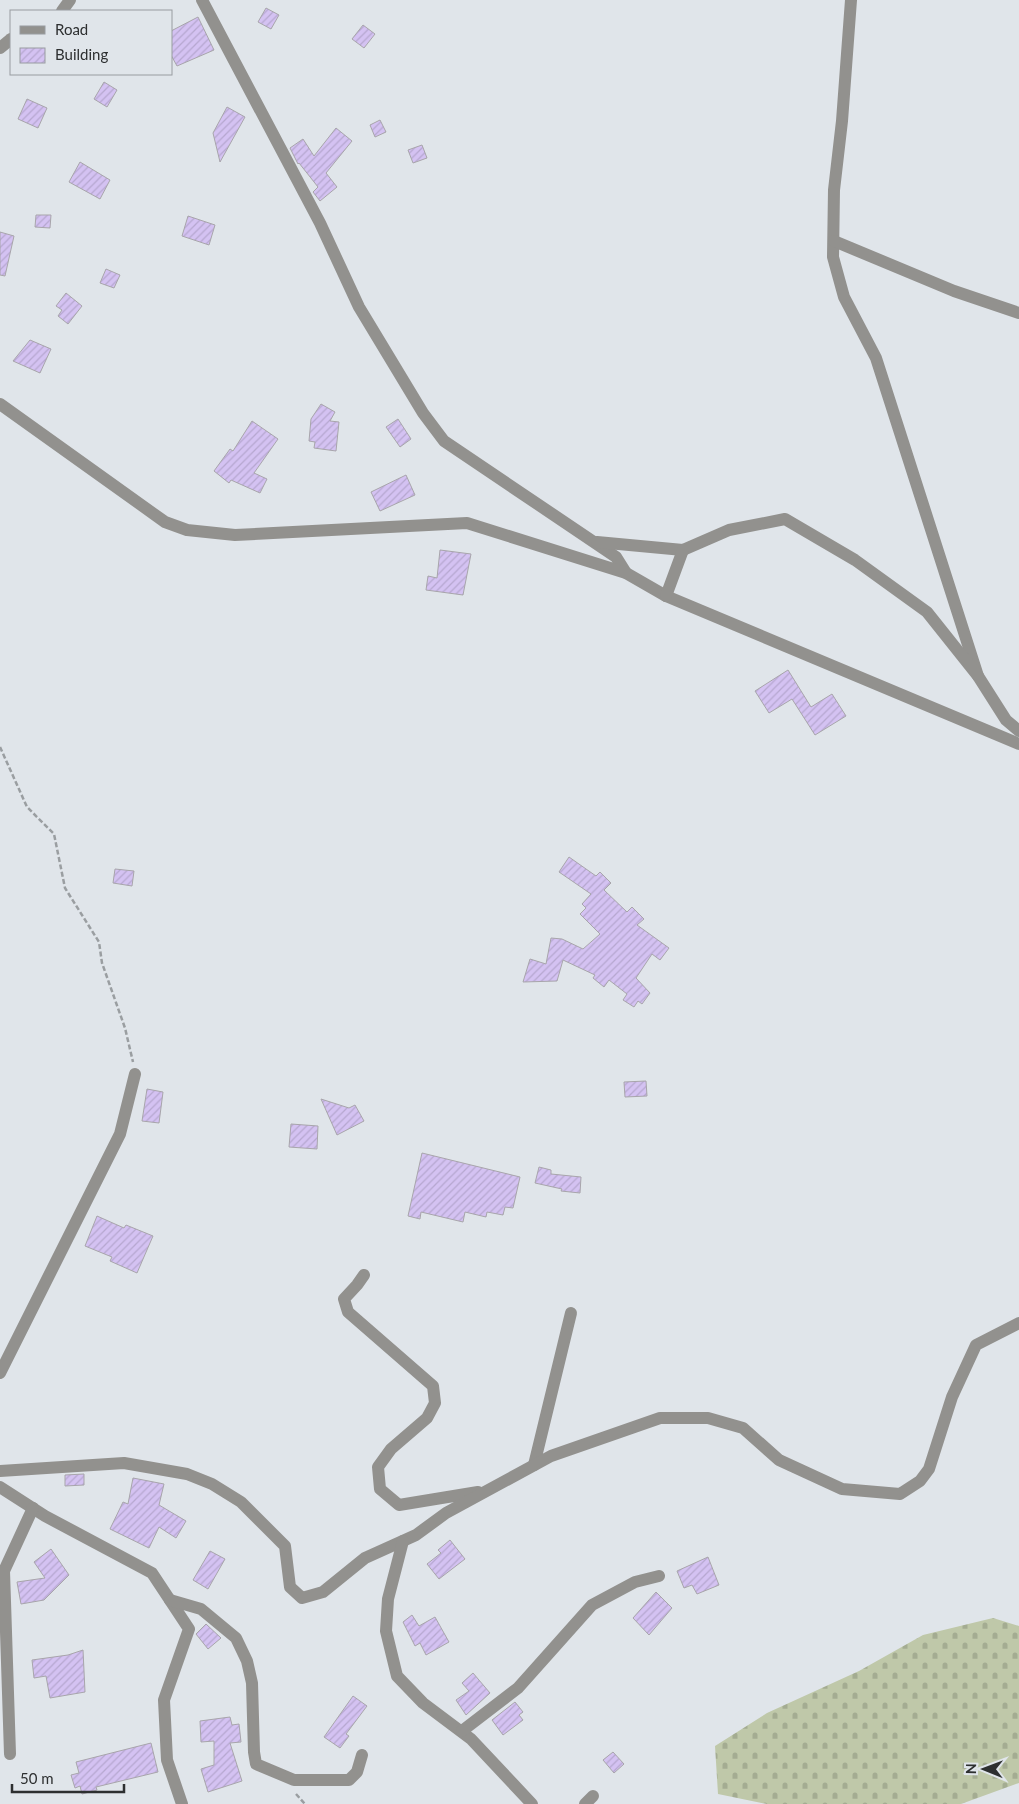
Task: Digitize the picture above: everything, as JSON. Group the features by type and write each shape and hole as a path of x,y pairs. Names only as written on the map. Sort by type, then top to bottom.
{"street":[{"path":"202,0 320,223 359,307 423,413 444,441 616,557 626,573"},
{"path":"851,0 842,121 834,190 834,257 844,297 876,358 978,676"},
{"path":"0,48 10,40"},
{"path":"834,242 954,291 1019,313"},
{"path":"0,404 165,522 187,530 235,535 467,523 626,573 666,596 1019,744"},
{"path":"595,542 683,550 729,530 785,518 855,560 927,612 978,676 1006,720 1019,731"},
{"path":"666,596 683,550"},
{"path":"0,1373 120,1134 135,1074"},
{"path":"364,1275 344,1299 348,1312 434,1386 435,1403 427,1418 391,1449 378,1467 380,1489 399,1505 490,1490"},
{"path":"534,1465 572,1314"},
{"path":"0,1471 124,1463 187,1474 212,1484 242,1502 285,1546 290,1587 302,1598 323,1592 365,1558 416,1535 446,1513 551,1456 660,1418 708,1418 744,1428 779,1460 842,1489 900,1494 920,1481 929,1469 952,1397 976,1345 1019,1323"},
{"path":"0,1487 32,1508 152,1573 189,1629 164,1700 167,1760 182,1804"},
{"path":"10,1754 4,1571 32,1508"},
{"path":"403,1541 388,1599 386,1631 397,1676 424,1703 471,1739 532,1804"},
{"path":"462,1732 518,1688 592,1605 635,1582 660,1576"},
{"path":"170,1600 201,1609 236,1638 247,1661 252,1683 256,1764 294,1780 349,1780 357,1772 362,1756"}],"path":[{"path":"0,747 27,807 54,834 65,888 100,942 102,963 124,1028 135,1074"}],"green space":[{"path":"993,1618 1019,1626 1019,1783 961,1804 767,1804 718,1794 715,1746 767,1713 859,1671 923,1635"}],"building":[{"path":"266,8 279,15 271,29 258,22"},
{"path":"198,17 214,50 177,66 172,57 172,30"},
{"path":"363,25 375,34 364,48 352,39"},
{"path":"104,82 117,90 107,107 94,99"},
{"path":"27,99 47,108 38,128 18,119"},
{"path":"227,107 245,117 220,162 213,133"},
{"path":"380,120 386,132 375,137 370,125"},
{"path":"336,128 352,141 326,173 337,187 320,201 313,192 318,187 298,164 290,148 303,139 314,156"},
{"path":"422,145 427,158 413,163 408,150"},
{"path":"80,162 110,180 100,199 69,182"},
{"path":"36,215 51,215 50,228 35,227"},
{"path":"188,216 215,225 209,245 182,236"},
{"path":"0,232 14,236 5,276 0,275"},
{"path":"106,269 120,275 114,288 100,283"},
{"path":"66,293 82,306 68,324 58,316 62,310 56,306"},
{"path":"30,340 51,349 40,373 13,361"},
{"path":"321,404 335,412 330,421 339,422 336,451 314,448 315,442 309,441 311,419"},
{"path":"398,419 411,439 400,447 386,427"},
{"path":"252,421 278,439 254,473 267,479 260,493 231,480 229,483 214,471 230,449 233,451"},
{"path":"406,475 415,495 380,511 371,492"},
{"path":"440,550 471,554 463,595 426,590 428,576 437,578"},
{"path":"788,670 811,707 832,694 846,716 815,735 792,699 769,713 755,691"},
{"path":"569,857 596,876 600,872 611,883 604,890 627,912 632,907 644,919 637,925 669,948 660,960 652,954 636,978 650,993 642,1004 638,1001 634,1007 623,1000 627,994 609,980 604,987 593,978 595,975 563,960 557,981 523,982 530,959 546,964 551,938 562,939 583,949 600,934 580,914 586,908 582,904 591,894 559,872"},
{"path":"115,869 134,871 132,886 113,883"},
{"path":"646,1081 647,1096 625,1097 624,1082"},
{"path":"147,1089 163,1092 159,1123 142,1121"},
{"path":"321,1099 349,1108 355,1105 364,1121 337,1135"},
{"path":"291,1124 318,1126 317,1149 289,1147"},
{"path":"422,1153 520,1177 513,1208 505,1207 503,1215 487,1212 486,1217 465,1212 463,1222 421,1212 420,1219 408,1216"},
{"path":"539,1167 551,1170 551,1174 581,1177 580,1193 561,1191 562,1189 535,1183"},
{"path":"97,1216 124,1228 126,1225 153,1236 137,1273 110,1261 112,1257 85,1246"},
{"path":"84,1474 84,1485 65,1486 65,1475"},
{"path":"133,1478 164,1484 159,1505 186,1521 176,1538 159,1527 149,1548 110,1529 123,1502 128,1504"},
{"path":"450,1540 465,1559 439,1579 427,1564 441,1553 438,1550"},
{"path":"51,1549 69,1575 44,1600 21,1604 17,1582 45,1578 34,1562"},
{"path":"210,1551 225,1559 208,1589 193,1580"},
{"path":"708,1557 719,1585 697,1594 692,1585 684,1588 677,1571"},
{"path":"656,1592 672,1608 649,1635 633,1618"},
{"path":"412,1615 419,1626 435,1617 449,1642 426,1655 420,1643 415,1646 403,1622"},
{"path":"206,1624 221,1638 208,1649 196,1634"},
{"path":"83,1650 85,1692 50,1698 46,1676 34,1678 32,1660 68,1655"},
{"path":"473,1673 490,1693 466,1715 456,1700 469,1691 462,1683"},
{"path":"353,1696 367,1706 346,1734 349,1736 340,1748 324,1737"},
{"path":"515,1702 523,1712 519,1715 523,1720 503,1735 492,1720"},
{"path":"230,1717 232,1725 239,1724 241,1742 230,1743 242,1781 208,1792 201,1769 214,1765 214,1741 201,1742 200,1721"},
{"path":"151,1743 158,1772 96,1787 97,1790 82,1794 80,1786 75,1788 71,1775 79,1773 76,1762"},
{"path":"613,1752 624,1764 614,1773 603,1760"}]}
